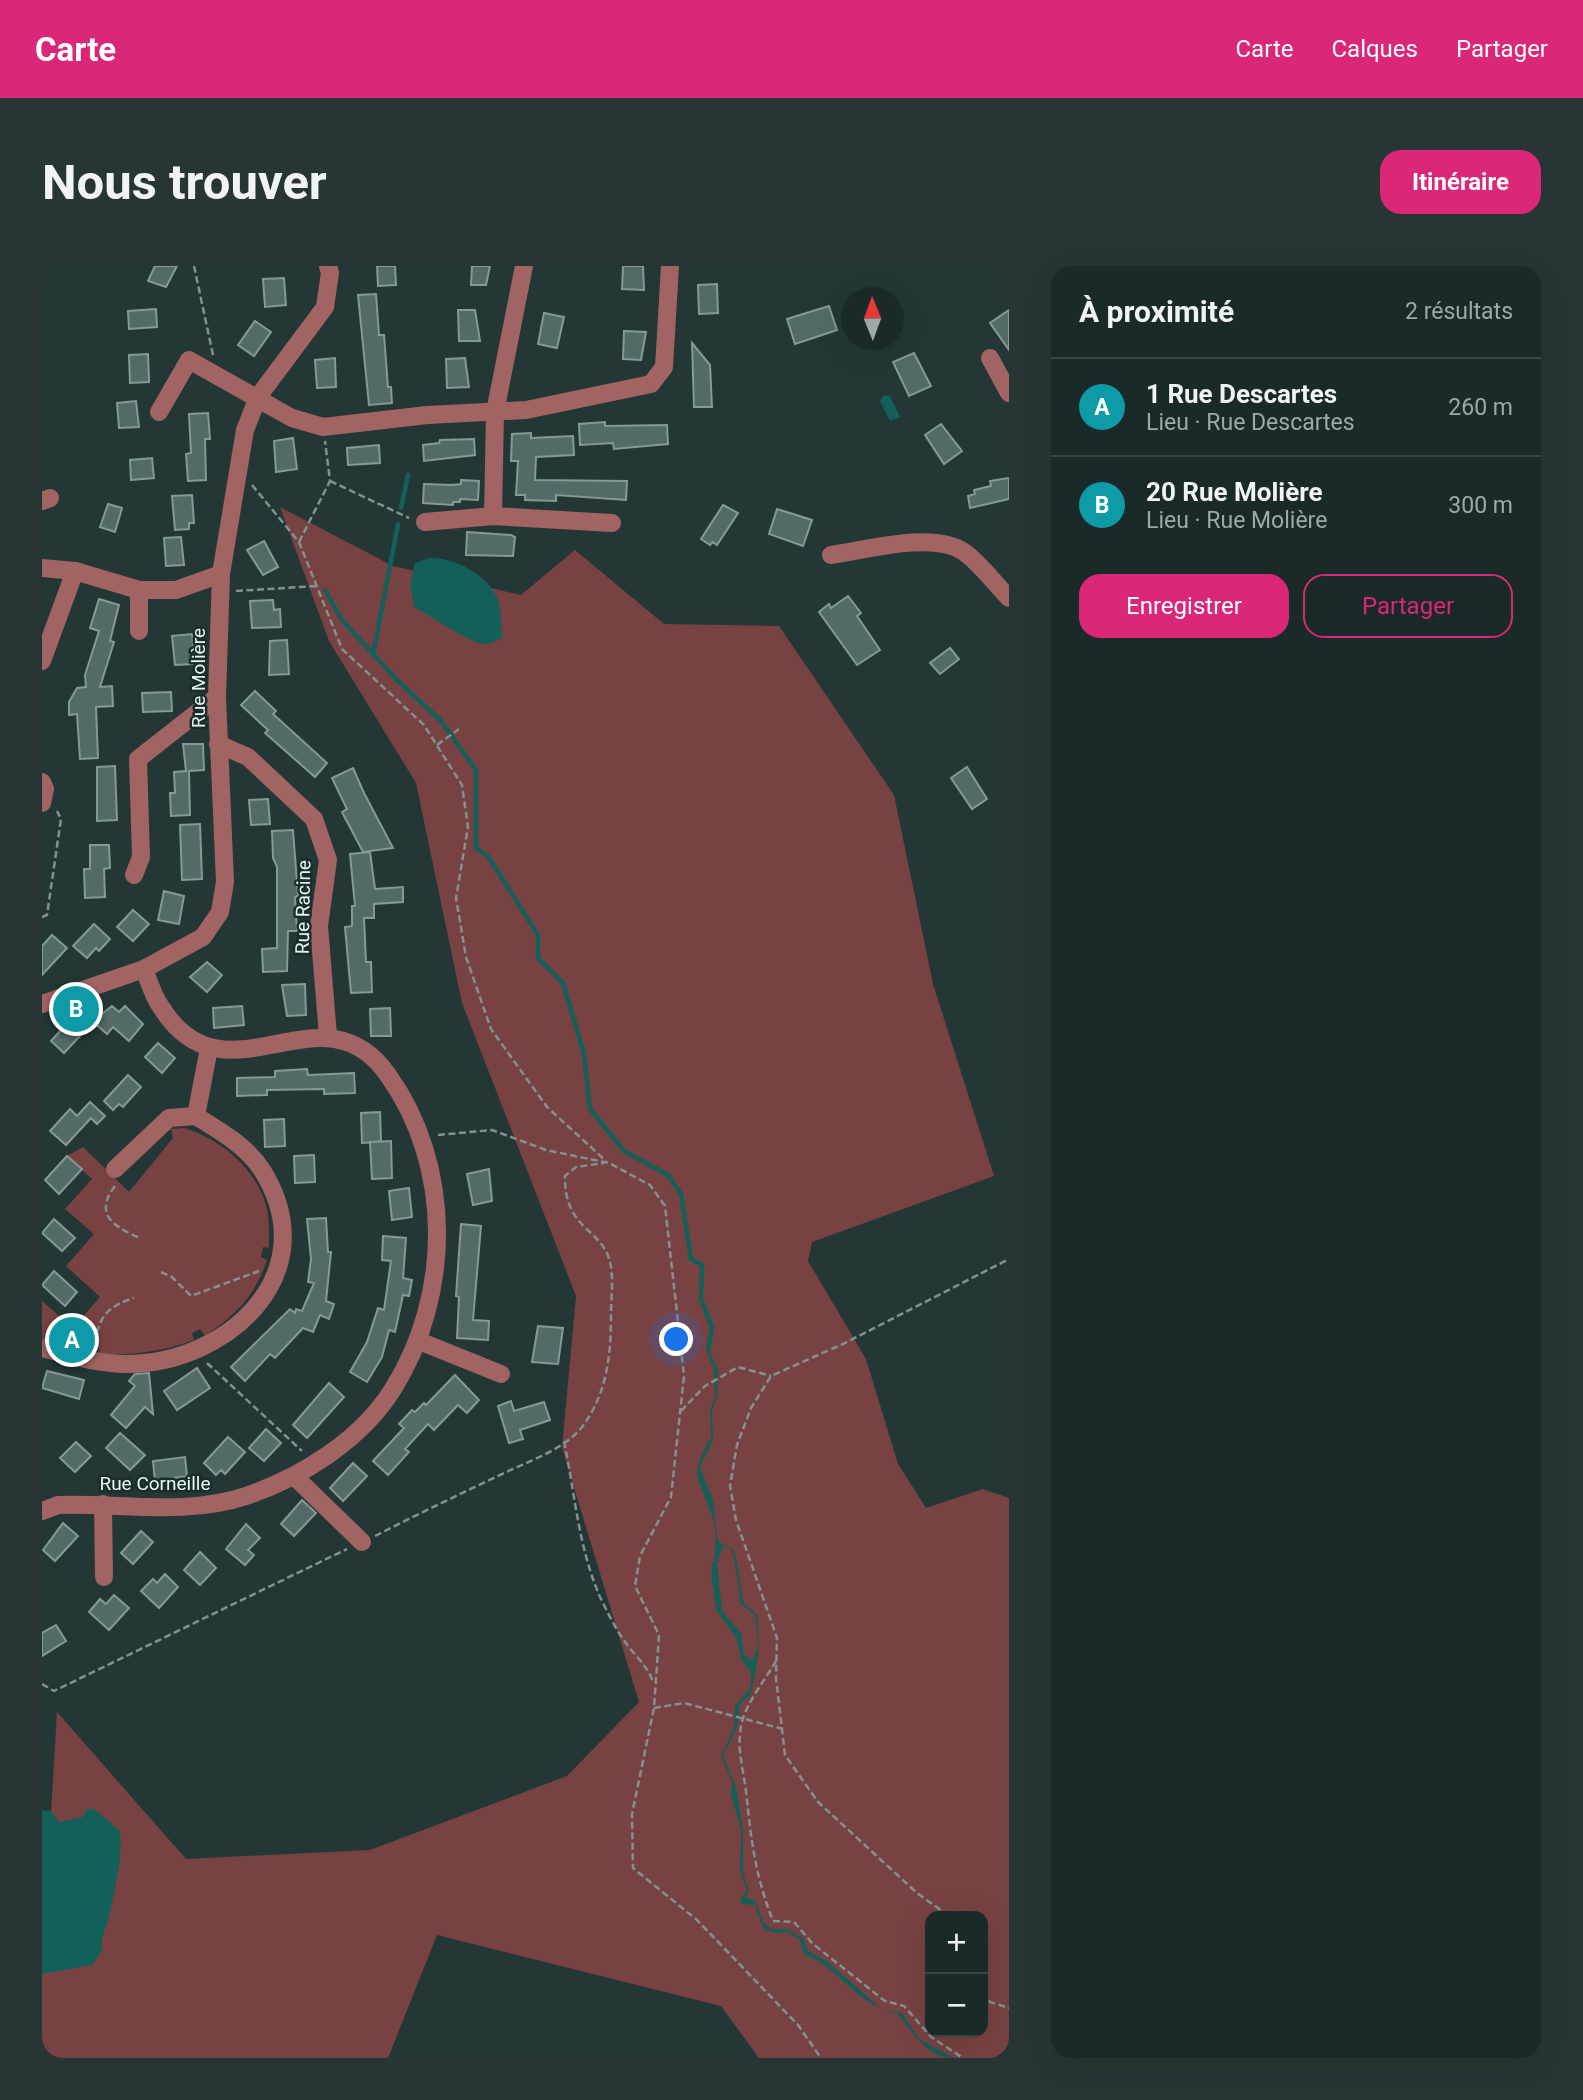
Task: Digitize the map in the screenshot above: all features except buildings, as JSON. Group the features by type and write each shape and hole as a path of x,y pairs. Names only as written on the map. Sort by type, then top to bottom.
{"street":[{"name":"Rue Molière","path":"42,1004 144,969 203,937 220,912 225,882 216,697 220,583 245,430 258,397 325,307 330,273 328,266"},
{"path":"493,516 495,412 524,266"},
{"path":"159,412 190,360 292,418 323,427 526,410 650,384 664,367 670,266"},
{"path":"990,358 1009,393"},
{"path":"425,522 493,516 612,523"},
{"path":"831,555 914,543 947,544 974,559 1009,598"},
{"path":"42,568 75,571 139,590 176,590 220,583"},
{"path":"42,661 75,571"},
{"path":"139,590 139,631"},
{"path":"134,875 141,857 138,759 216,697"},
{"name":"Rue Racine","path":"218,744 248,757 314,819 328,860 319,926 328,1036"},
{"path":"42,782 42,803"},
{"name":"Rue Corneille","path":"42,1511 58,1505 207,1507 295,1477 351,1437 392,1391 419,1341 429,1305 437,1248 436,1194 421,1137 388,1074 362,1047 328,1036 293,1039 248,1051 209,1048 187,1037 161,1008 144,969"},
{"path":"196,1116 209,1048"},
{"path":"42,1348 98,1362 127,1364 182,1356 218,1342 253,1312 274,1282 284,1242 281,1219 262,1169 235,1141 196,1116 169,1118 115,1169"},
{"path":"419,1341 501,1374"},
{"path":"295,1477 362,1542"},
{"path":"103,1504 104,1577"}],"path":[{"path":"194,266 211,334 216,375"},
{"path":"299,542 330,481 323,427"},
{"path":"239,469 299,542 342,649 424,725 462,785 468,827 456,898 466,957 491,1029 547,1107 609,1163 650,1185 665,1206 684,1374 671,1496 640,1556 635,1586 659,1635 654,1708 632,1814 633,1867 697,1920 798,2025 821,2058"},
{"path":"330,481 402,517 425,522"},
{"path":"220,583 317,586"},
{"path":"437,745 459,729"},
{"path":"42,803 56,808 61,819 47,915 42,917"},
{"path":"421,1137 492,1130 546,1150 609,1163"},
{"path":"42,1684 54,1691 553,1450 581,1428 597,1402 608,1371 611,1339 611,1264 606,1252 576,1220 565,1196 565,1176 576,1167 609,1163"},
{"path":"115,1169 121,1178 108,1194 105,1210 111,1223 140,1238"},
{"path":"942,1911 917,1894 818,1802 785,1755 777,1639 736,1520 730,1486 737,1445 751,1408 771,1376 845,1343 1009,1259"},
{"path":"161,1272 172,1277 191,1297 259,1271 276,1272"},
{"path":"98,1362 95,1343 99,1322 109,1307 134,1298"},
{"path":"194,1351 315,1463"},
{"path":"681,1411 705,1386 738,1367 771,1376"},
{"path":"564,1441 578,1531 590,1573 609,1615 630,1648 650,1672 654,1684"},
{"path":"777,1660 742,1720 738,1752 746,1789 749,1837 759,1884 773,1921 794,1922 813,1944 885,2001 904,2006 931,2037 963,2058"},
{"path":"654,1708 684,1703 783,1729"},
{"path":"988,1999 1009,2008"}],"shaded area":[{"path":"280,507 393,566 521,595 575,550 664,624 779,626 894,795 933,984 994,1176 812,1242 808,1261 866,1359 898,1464 926,1508 983,1489 1009,1498 1009,2058 759,2058 721,2006 437,1935 388,2058 42,2058 42,1966 57,1712 186,1859 370,1850 567,1776 639,1702 562,1448 576,1296 462,1003 416,783 329,641"},
{"path":"184,1128 226,1149 249,1172 264,1200 268,1215 269,1248 263,1247 261,1257 267,1260 244,1303 205,1336 200,1329 192,1333 194,1340 158,1350 98,1355 99,1348 90,1345 88,1353 42,1340 42,1301 73,1328 100,1297 66,1266 94,1234 65,1209 92,1179 67,1156 83,1147 129,1192 173,1138 171,1129"}],"water":[{"path":"884,395 890,396 900,417 890,421 880,401"},
{"path":"429,558 461,565 472,570 489,585 499,604 502,638 488,644 480,643 414,607 410,584 415,563"},
{"path":"707,1340 711,1343 710,1351 718,1371 717,1396 712,1412 713,1439 700,1468 713,1500 718,1542 733,1549 744,1604 757,1614 758,1624 758,1645 758,1655 753,1686 750,1696 740,1703 737,1727 723,1756 736,1787 743,1830 743,1872 749,1891 745,1898 755,1901 764,1923 771,1929 787,1929 803,1938 808,1951 828,1962 879,2008 859,1995 828,1968 804,1954 800,1940 788,1932 776,1933 763,1928 755,1905 742,1904 740,1899 747,1891 740,1870 741,1830 731,1794 732,1782 721,1756 734,1727 735,1707 749,1689 751,1677 740,1655 737,1632 719,1613 716,1604 713,1582 715,1528 697,1473 711,1438 710,1411 715,1396 714,1370 706,1349","holes":["723,1546 732,1550 740,1604 755,1615 758,1645 752,1661 744,1655 741,1633 722,1611 717,1563"]},
{"path":"93,1808 120,1831 118,1872 102,1951 92,1965 42,1974 42,1810 51,1811 59,1822 83,1817 86,1810"},
{"path":"881,2008 903,2014 919,2039 954,2058 935,2054 914,2035 897,2013"}],"waterway":[{"path":"401,508 408,475"},
{"path":"373,655 398,524"},
{"path":"325,590 342,620 395,678 441,721 476,770 476,848 488,856 538,935 538,958 563,983 584,1054 590,1109 624,1151 668,1175 681,1194 691,1259 702,1265 701,1299 712,1327 709,1347"},
{"path":"714,1564 714,1583"},
{"path":"718,1609 739,1638 740,1645"}],"place":[{"name":"20 Rue Molière","path":"76,1009"},
{"name":"1 Rue Descartes","path":"72,1340"}]}
